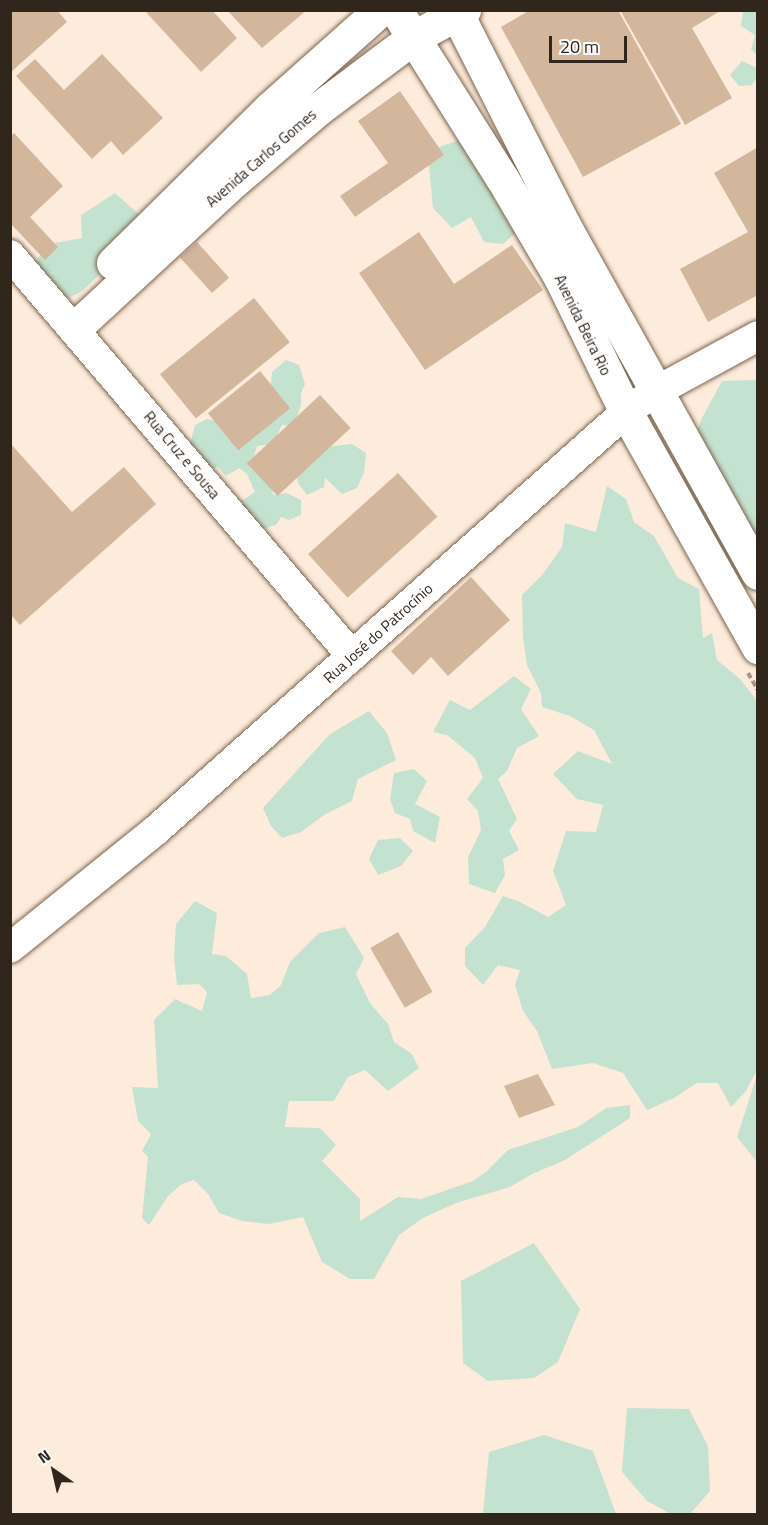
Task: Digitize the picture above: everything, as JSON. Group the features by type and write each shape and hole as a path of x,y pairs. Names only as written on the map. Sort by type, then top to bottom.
{"main road":[{"name":"Avenida Carlos Gomes","path":"68,321 270,108 380,10"},
{"name":"Avenida Beira Rio","path":"396,10 502,178 561,279 626,412 758,647"},
{"name":"Avenida Carlos Gomes","path":"68,321 318,109 414,37 459,12"},
{"name":"Avenida Beira Rio","path":"459,12 564,225 655,392 758,573"}],"street":[{"name":"Rua Cruz e Sousa","path":"10,255 352,656"},
{"name":"Rua José do Patrocínio","path":"10,948 155,831 626,412 655,392 758,336"}],"green space":[{"path":"743,11 757,11 757,56 751,49 755,35 741,26"},
{"path":"742,61 757,68 757,77 752,85 739,86 730,75"},
{"path":"463,139 501,184 493,202 511,202 516,232 503,244 484,242 471,217 452,228 433,208 429,166 439,147"},
{"path":"115,193 144,219 101,273 81,292 65,299 32,266 49,244 82,238 81,215"},
{"path":"286,360 299,365 305,384 301,393 301,405 294,426 282,425 273,444 257,446 251,468 272,484 273,495 287,493 301,500 301,515 289,520 281,517 276,525 262,529 241,508 241,501 255,492 247,474 239,468 226,476 218,467 205,470 190,444 195,425 207,419 222,422 238,450 258,434 262,426 277,418 286,405 270,394 272,372"},
{"path":"757,380 757,568 737,571 694,509 682,467 702,418 722,381"},
{"path":"352,444 366,453 364,473 357,488 342,494 325,478 324,487 307,495 298,483 295,470 311,465 319,453 332,446"},
{"path":"607,486 626,499 634,522 654,536 678,578 699,589 703,638 712,633 717,660 740,679 755,698 757,705 757,1070 746,1091 731,1107 718,1083 697,1083 674,1098 647,1110 623,1073 593,1063 552,1069 537,1031 523,1011 515,985 520,970 498,965 483,985 465,966 465,948 485,927 503,896 518,901 548,917 566,905 553,871 566,831 596,832 603,805 577,799 553,774 578,751 612,764 594,730 570,716 542,707 541,693 527,665 523,638 522,595 543,574 562,547 565,523 596,532"},
{"path":"514,676 531,689 521,709 539,736 517,748 507,771 498,779 517,819 509,831 519,850 503,859 505,875 495,893 469,884 468,857 481,830 478,811 467,799 483,778 475,758 447,735 433,732 450,700 470,710"},
{"path":"369,711 387,733 396,760 358,779 352,801 324,815 301,832 282,838 271,826 263,808 330,734"},
{"path":"414,769 427,781 415,804 440,817 435,843 413,831 410,819 395,813 390,799 394,773"},
{"path":"400,838 413,851 401,866 378,875 369,859 378,840"},
{"path":"195,901 217,913 212,954 226,956 247,974 251,998 270,995 281,985 290,962 319,933 345,927 364,958 356,974 370,1003 388,1024 394,1042 412,1054 419,1068 388,1091 365,1070 348,1077 334,1101 289,1101 285,1127 320,1128 336,1145 322,1161 360,1199 360,1221 398,1197 421,1199 473,1181 508,1150 578,1127 606,1108 630,1105 630,1118 565,1160 532,1174 510,1187 456,1203 423,1218 399,1235 374,1279 350,1279 322,1262 303,1217 269,1224 242,1221 219,1213 208,1194 194,1180 182,1184 168,1196 149,1225 142,1218 148,1157 142,1151 151,1134 138,1121 132,1087 158,1088 154,1020 175,999 202,1011 207,992 199,984 177,985 174,957 176,924"},
{"path":"757,1075 757,1162 737,1137"},
{"path":"534,1243 580,1309 558,1362 534,1378 488,1381 463,1363 461,1281"},
{"path":"627,1408 689,1409 708,1446 710,1491 690,1514 671,1514 647,1501 622,1472"},
{"path":"544,1435 593,1451 616,1514 483,1514 489,1452"}],"building":[{"path":"10,10 57,10 67,22 10,73"},
{"path":"144,10 212,10 237,38 201,72"},
{"path":"227,10 307,10 262,48"},
{"path":"530,10 618,10 681,124 583,177 501,27"},
{"path":"620,10 722,10 692,28 732,98 685,125"},
{"path":"102,54 163,118 123,155 111,141 92,159 16,76 35,59 64,90"},
{"path":"400,91 444,155 355,217 340,196 388,163 358,121"},
{"path":"14,133 63,186 30,217 58,247 45,260 10,223 10,137"},
{"path":"758,147 758,295 708,322 680,269 748,232 714,173"},
{"path":"419,232 454,284 512,245 543,290 425,370 359,273"},
{"path":"197,242 229,278 212,293 180,257"},
{"path":"254,298 290,342 196,418 160,374"},
{"path":"260,371 290,408 238,450 208,413"},
{"path":"320,395 351,428 278,496 247,463"},
{"path":"10,443 72,512 124,467 156,504 20,625 10,614"},
{"path":"398,473 437,517 348,598 308,554"},
{"path":"471,577 510,620 448,676 431,657 413,675 391,651"},
{"path":"398,932 432,992 405,1008 370,948"},
{"path":"538,1074 555,1105 519,1118 504,1086"}]}
